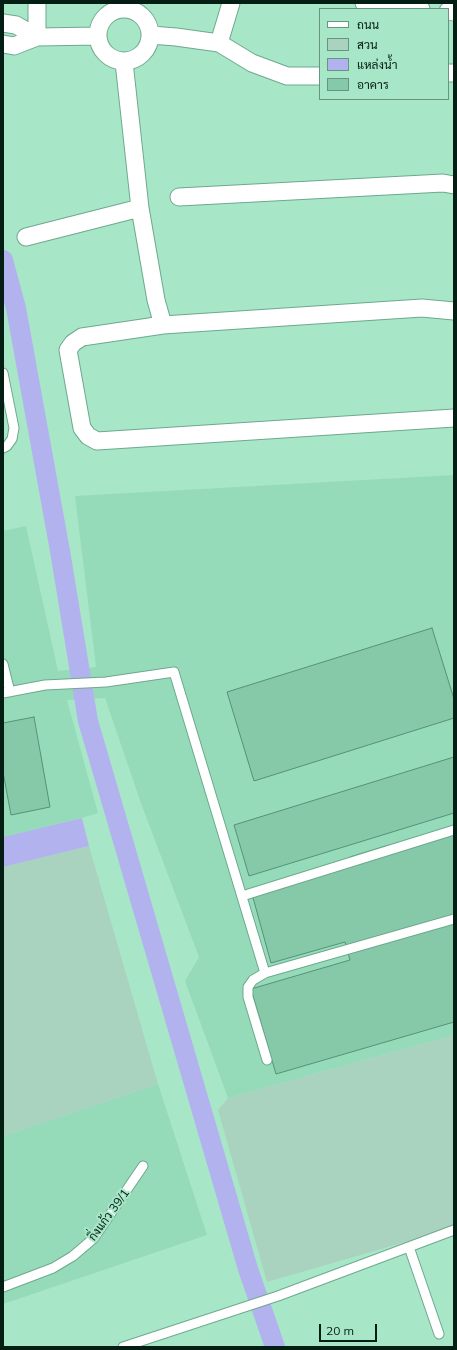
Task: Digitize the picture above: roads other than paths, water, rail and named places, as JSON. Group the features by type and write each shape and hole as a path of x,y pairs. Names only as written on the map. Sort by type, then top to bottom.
{"street":[{"path":"37,3 37,37"},
{"path":"219,43 231,3"},
{"path":"364,3 412,8"},
{"path":"120,10 129,10 137,13 149,26 150,35 146,51 133,60 124,62 109,57 100,44 98,36 104,19 111,13 120,10"},
{"path":"10,24 37,37"},
{"path":"150,35 219,43 252,63 287,76 319,76"},
{"path":"8,45 37,37 98,36"},
{"path":"124,62 140,208 156,300 163,325"},
{"path":"179,197 443,183 454,184"},
{"path":"26,237 140,208"},
{"path":"454,311 422,308 163,325 82,337 73,343 68,350 82,428 88,436 97,441 454,418"}],"lane":[{"path":"3,373 14,428 12,439 7,446 3,448"},
{"path":"3,664 6,693 45,685 106,682 174,672 265,973"},
{"path":"242,896 454,830"},
{"path":"267,1060 248,997 248,987 253,980 265,973 454,919"},
{"name":"กิ่งแก้ว 39/1","path":"3,1287 53,1268 73,1256 94,1238 143,1166"},
{"path":"123,1347 278,1296 454,1230"},
{"path":"409,1247 439,1334"}],"water":[{"path":"82,818 89,846 3,867 3,837"}],"waterway":[{"path":"3,260 16,308 60,551 88,721 248,1269 275,1347"}]}
